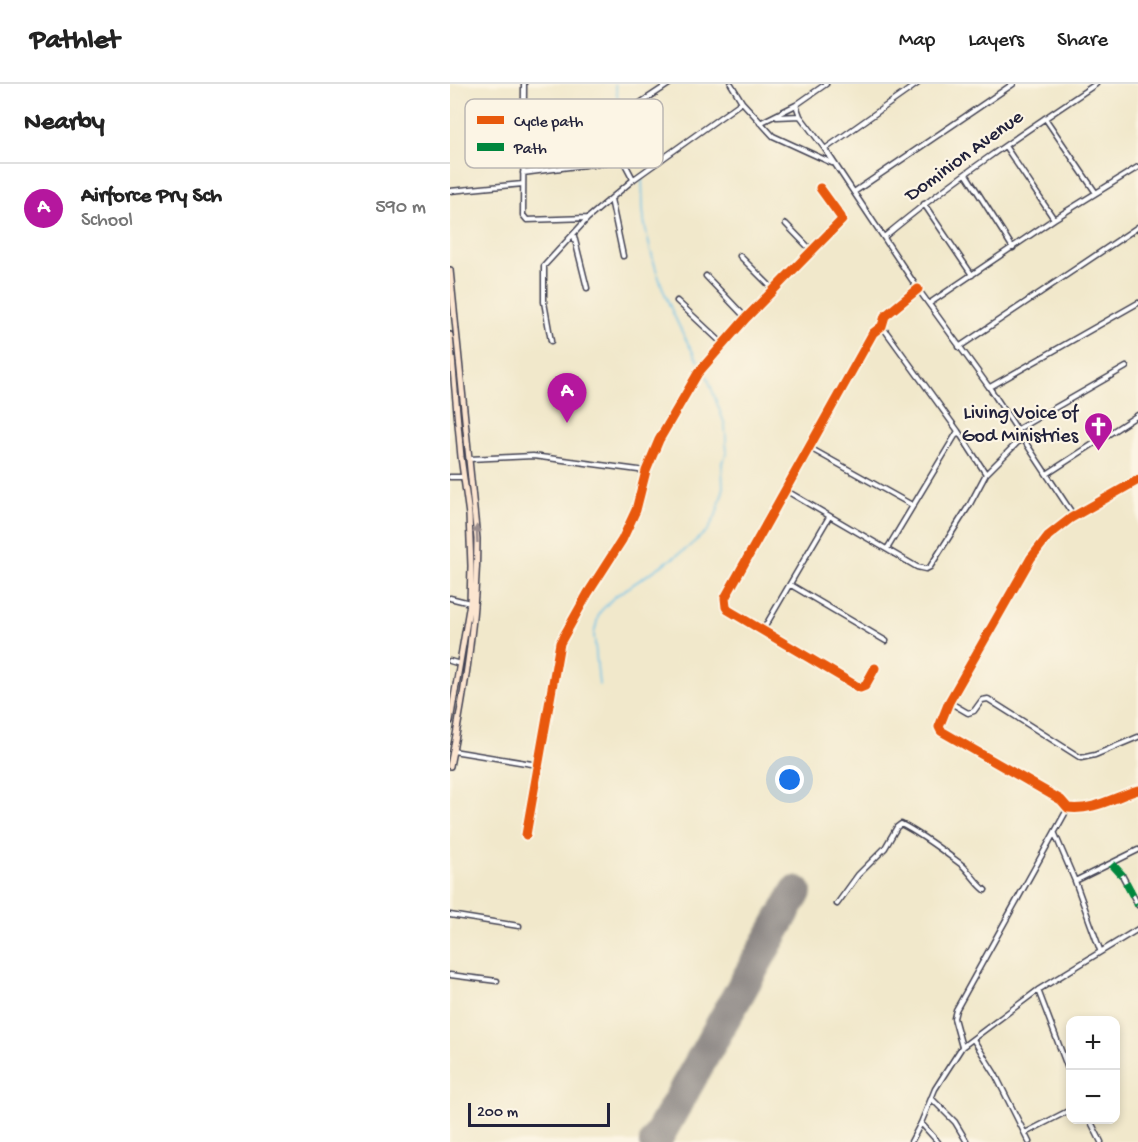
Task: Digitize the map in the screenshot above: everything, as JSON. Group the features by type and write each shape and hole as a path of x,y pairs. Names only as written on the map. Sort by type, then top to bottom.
{"main road":[{"path":"450,270 476,515 477,564 472,633 450,766"},
{"path":"450,335 469,524 470,603 450,719"}],"street":[{"path":"525,84 525,99"},
{"path":"646,99 669,84"},
{"path":"731,84 742,102 773,136 833,164"},
{"path":"759,123 796,105 826,84"},
{"path":"825,149 916,84"},
{"path":"854,192 1014,84"},
{"name":"Dominion Avenue","path":"884,237 924,204 1096,84"},
{"path":"663,158 742,102"},
{"path":"796,105 800,116 825,149 918,289 1018,429 1074,516"},
{"path":"775,117 800,116"},
{"path":"1045,118 1096,194"},
{"path":"1005,146 1054,219"},
{"path":"930,303 1054,219 1138,167"},
{"path":"523,168 523,215 527,220 588,218"},
{"path":"523,173 561,168"},
{"path":"628,168 634,179"},
{"path":"551,341 544,302 544,266 588,218 649,168"},
{"path":"966,174 1013,248"},
{"path":"450,191 523,184"},
{"path":"526,835 560,643 588,592 622,540 636,510 646,471 659,440 699,373 773,289 842,220 820,188"},
{"path":"611,199 623,256"},
{"path":"924,204 972,275"},
{"path":"786,224 812,251"},
{"path":"959,347 1138,227"},
{"path":"574,235 587,288"},
{"path":"740,256 773,289"},
{"path":"706,276 746,318"},
{"path":"875,668 865,686 861,688 728,610 725,598 873,333 882,326 885,316 918,289"},
{"path":"677,301 723,344"},
{"path":"989,387 1138,303"},
{"path":"882,326 958,430 986,474"},
{"path":"1018,429 1126,367"},
{"path":"1047,474 1138,416"},
{"path":"887,549 958,430"},
{"path":"785,490 917,567 926,569 930,567 970,504 986,474 1023,437"},
{"path":"808,447 912,505"},
{"path":"469,459 533,456 646,471"},
{"path":"450,477 463,477"},
{"path":"1138,480 1074,516 1048,536 1031,558 939,722 941,731 1061,800 1068,808 1082,809 1097,806 1138,790"},
{"path":"763,630 829,516"},
{"path":"791,585 886,641"},
{"path":"450,598 470,603"},
{"path":"450,661 460,664"},
{"path":"949,702 968,713 974,711 983,699 988,699 1081,758 1095,755 1138,736"},
{"path":"453,751 538,765"},
{"path":"962,1047 954,1018 956,1010 1068,808"},
{"path":"837,904 858,874 885,848 901,824 921,834 963,866 985,890"},
{"path":"1055,834 1100,950"},
{"path":"1075,881 1138,850"},
{"path":"1112,864 1122,875 1138,905"},
{"path":"450,915 519,926"},
{"path":"911,1142 935,1089 962,1047 1038,990 1100,950 1138,930"},
{"path":"450,975 497,981"},
{"path":"1038,990 1069,1070"},
{"path":"974,1039 995,1074 1029,1142"},
{"path":"931,1098 954,1122 967,1142"},
{"path":"1025,1133 1066,1112"},
{"path":"921,1123 938,1142"},
{"path":"1092,1124 1101,1142"}],"waterway":[{"path":"615,84 618,99"},
{"path":"642,179 644,220 659,278 680,329 698,361"},
{"path":"599,685 594,634 599,613 614,597 685,550 708,530 716,515 723,491 722,462 727,454 725,425 707,376"}],"runway":[{"path":"655,1142 796,892"}],"marked path":[{"path":"1112,864 1122,875 1138,905"}],"cycle path":[{"path":"526,835 560,643 622,540 636,510 646,471 659,440 698,373 746,318 842,220 820,188"},
{"path":"875,668 865,686 860,688 728,610 725,598 873,333 882,326 885,316 918,289"},
{"path":"1138,480 1071,518 1048,536 1031,558 949,702 939,727 941,731 1061,800 1068,808 1095,805 1138,790"}],"place":[{"name":"Airforce Pry Sch","path":"567,423"},
{"name":"Living Voice of God Ministries","path":"1099,452"}]}
